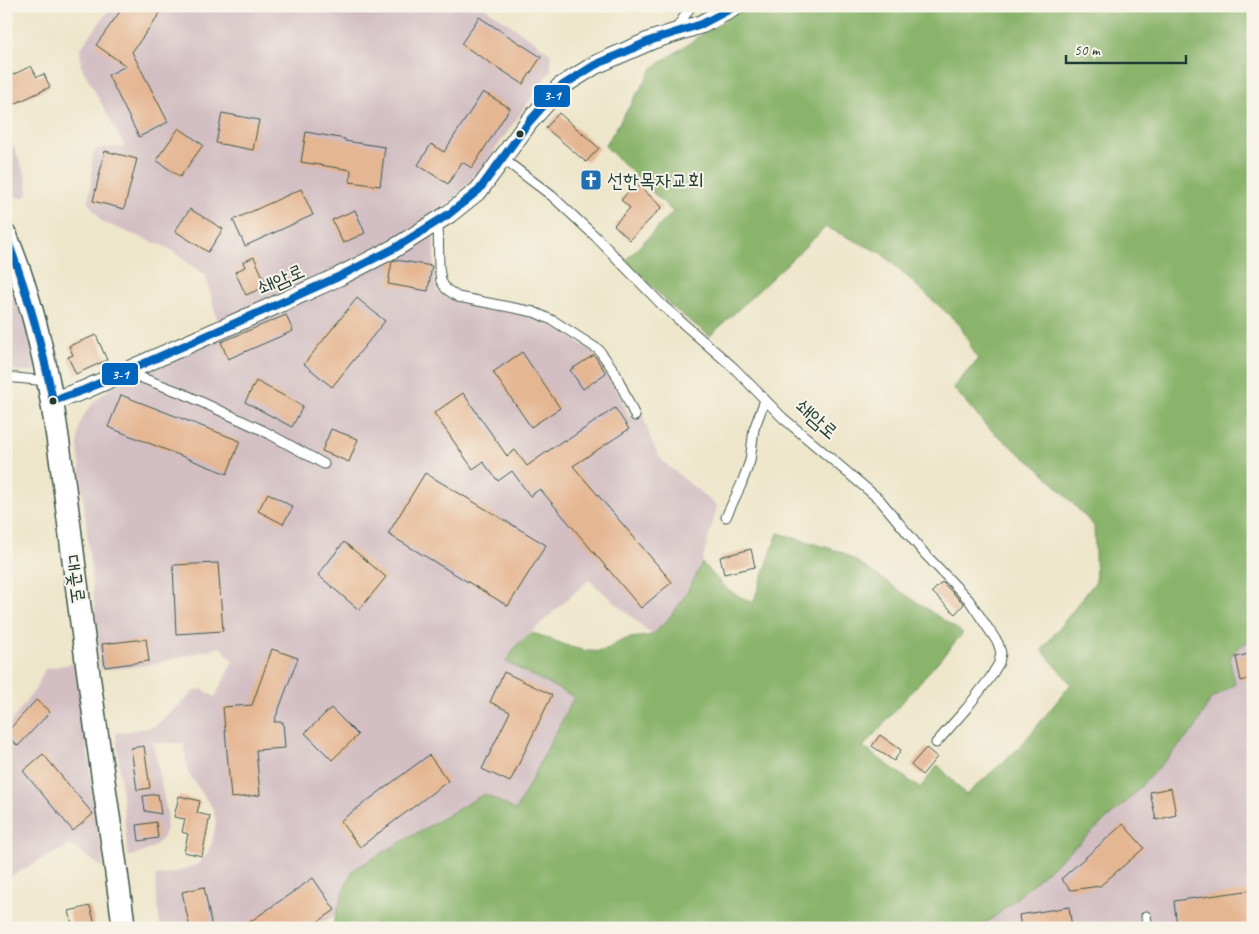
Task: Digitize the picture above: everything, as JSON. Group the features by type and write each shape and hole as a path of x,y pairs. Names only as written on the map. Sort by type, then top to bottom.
{"street":[{"name":"쇄암로","path":"51,391 84,390 338,277 395,248 449,214 479,190 529,122 560,87 595,65 652,40 702,24 736,6"},
{"name":"대곶로","path":"6,236 24,281 38,329 51,391 124,928"}],"lane":[{"path":"674,33 692,6"},
{"name":"쇄암로","path":"502,158 552,196 596,237 662,305 715,351 783,418 880,500 924,553 969,600 998,643 1001,653 999,663 966,708 936,743"},
{"path":"438,221 439,267 441,281 446,289 458,297 534,312 554,321 599,350 615,372 635,416"},
{"path":"126,372 182,393 262,430 324,464"},
{"path":"6,378 51,391"},
{"path":"726,517 750,461 754,429 765,400"},
{"path":"1146,916 1148,928"}],"shaded area":[{"path":"112,6 484,7 551,53 551,70 475,178 443,208 397,238 336,269 224,321 217,320 206,276 168,248 102,222 88,202 94,152 98,148 125,147 81,66 80,49"},
{"path":"6,129 26,176 28,193 25,197 6,197"},
{"path":"432,234 434,238 434,277 437,291 441,295 469,304 537,318 557,328 592,351 603,363 630,417 642,413 653,445 662,461 717,506 702,563 684,599 670,618 652,635 589,580 518,644 507,662 574,697 516,811 484,794 353,870 336,914 315,928 160,928 155,876 173,873 198,864 206,856 212,843 216,822 213,809 188,773 184,743 153,743 167,813 166,828 162,839 152,848 139,854 128,856 116,733 156,725 195,691 202,689 215,697 233,661 221,647 149,665 101,670 78,446 80,424 86,412 95,401 110,388"},
{"path":"6,264 39,366 33,372 6,370"},
{"path":"1253,638 1253,928 979,928 997,915 1125,803 1195,729 1210,700 1235,684 1230,660 1234,650"},
{"path":"75,663 104,868 70,845 13,875 6,882 6,728 37,687 45,669"}],"green space":[{"path":"746,6 1253,6 1253,638 1238,648 1231,656 1230,661 1235,684 1210,700 1195,729 1125,803 997,915 979,928 332,928 345,887 353,870 484,794 516,810 574,697 506,662 518,644 531,633 574,648 600,651 625,639 648,636 656,632 679,605 702,563 729,591 753,603 778,533 842,552 963,633 863,747 920,788 938,765 966,795 1020,747 1071,684 1042,650 1096,581 1094,526 1044,473 986,426 953,387 978,360 960,325 881,253 826,227 710,336 672,307 626,260 673,212 605,146 653,68"}],"building":[{"path":"124,6 165,6 132,52 168,122 139,137 108,75 126,66 96,45"},
{"path":"479,17 541,57 523,84 461,44"},
{"path":"31,66 37,77 44,74 50,87 6,108 6,78"},
{"path":"483,92 510,108 472,168 462,162 448,184 418,165 431,144 444,152"},
{"path":"222,113 259,120 253,150 216,143"},
{"path":"559,113 599,148 586,162 546,128"},
{"path":"179,128 203,145 180,177 156,160"},
{"path":"306,132 345,139 345,141 385,147 380,186 350,182 351,170 301,162"},
{"path":"105,151 137,159 124,209 93,201"},
{"path":"636,183 662,207 630,240 614,225 630,208 621,200"},
{"path":"301,189 313,215 245,246 233,220"},
{"path":"190,209 223,229 208,252 175,231"},
{"path":"355,210 365,233 343,243 332,220"},
{"path":"254,257 267,286 246,295 235,272 245,267 243,262"},
{"path":"392,261 432,266 428,291 388,284"},
{"path":"357,298 385,321 332,387 304,364"},
{"path":"286,315 293,331 228,359 221,342"},
{"path":"96,335 107,360 76,374 68,357 73,355 69,346"},
{"path":"522,352 560,408 531,427 493,372"},
{"path":"594,355 606,373 583,389 570,370"},
{"path":"256,381 303,406 292,427 245,402"},
{"path":"463,393 507,456 515,450 527,466 565,439 566,441 615,408 629,429 573,466 672,582 641,608 540,489 530,496 512,471 498,481 483,462 473,469 434,413"},
{"path":"121,395 240,441 227,474 108,427"},
{"path":"331,429 358,439 349,462 322,451"},
{"path":"425,473 546,545 508,606 388,534"},
{"path":"268,493 293,507 283,524 258,511"},
{"path":"344,542 386,577 359,610 318,575"},
{"path":"751,549 755,567 724,574 720,557"},
{"path":"218,563 223,631 176,634 173,565"},
{"path":"942,582 964,604 955,614 932,592"},
{"path":"146,639 149,661 105,667 102,644"},
{"path":"272,649 298,658 274,722 283,722 285,748 256,750 260,795 231,798 223,707 252,705"},
{"path":"1253,653 1253,678 1241,681 1236,657"},
{"path":"504,672 552,695 510,782 482,769 510,712 490,702"},
{"path":"36,700 50,712 18,746 6,733"},
{"path":"331,708 358,735 332,760 305,733"},
{"path":"880,735 901,750 894,761 872,746"},
{"path":"144,746 150,788 137,790 131,748"},
{"path":"926,748 937,757 922,775 911,765"},
{"path":"43,754 93,814 73,831 23,771"},
{"path":"429,755 448,781 360,847 340,821"},
{"path":"1171,788 1176,815 1156,820 1150,792"},
{"path":"158,794 161,814 145,811 143,796"},
{"path":"179,796 200,801 197,813 210,816 202,856 184,852 188,834 182,832 185,819 174,817"},
{"path":"156,822 158,838 139,841 137,825"},
{"path":"1123,824 1144,848 1100,886 1071,890 1061,879"},
{"path":"313,878 335,910 309,928 241,928"},
{"path":"204,887 212,928 190,928 182,892"},
{"path":"1253,890 1253,928 1177,928 1174,901"},
{"path":"90,906 96,928 73,928 69,911"},
{"path":"1069,907 1072,928 1021,928 1019,915"}],"transit line":[{"name":"3-1","path":"6,237 21,277 33,318 53,401 84,390 258,313 338,277 395,248 449,214 479,190 529,122 560,87 595,65 652,40 702,24 736,6"}],"place":[{"name":"선한목자교회","path":"591,180"}]}
